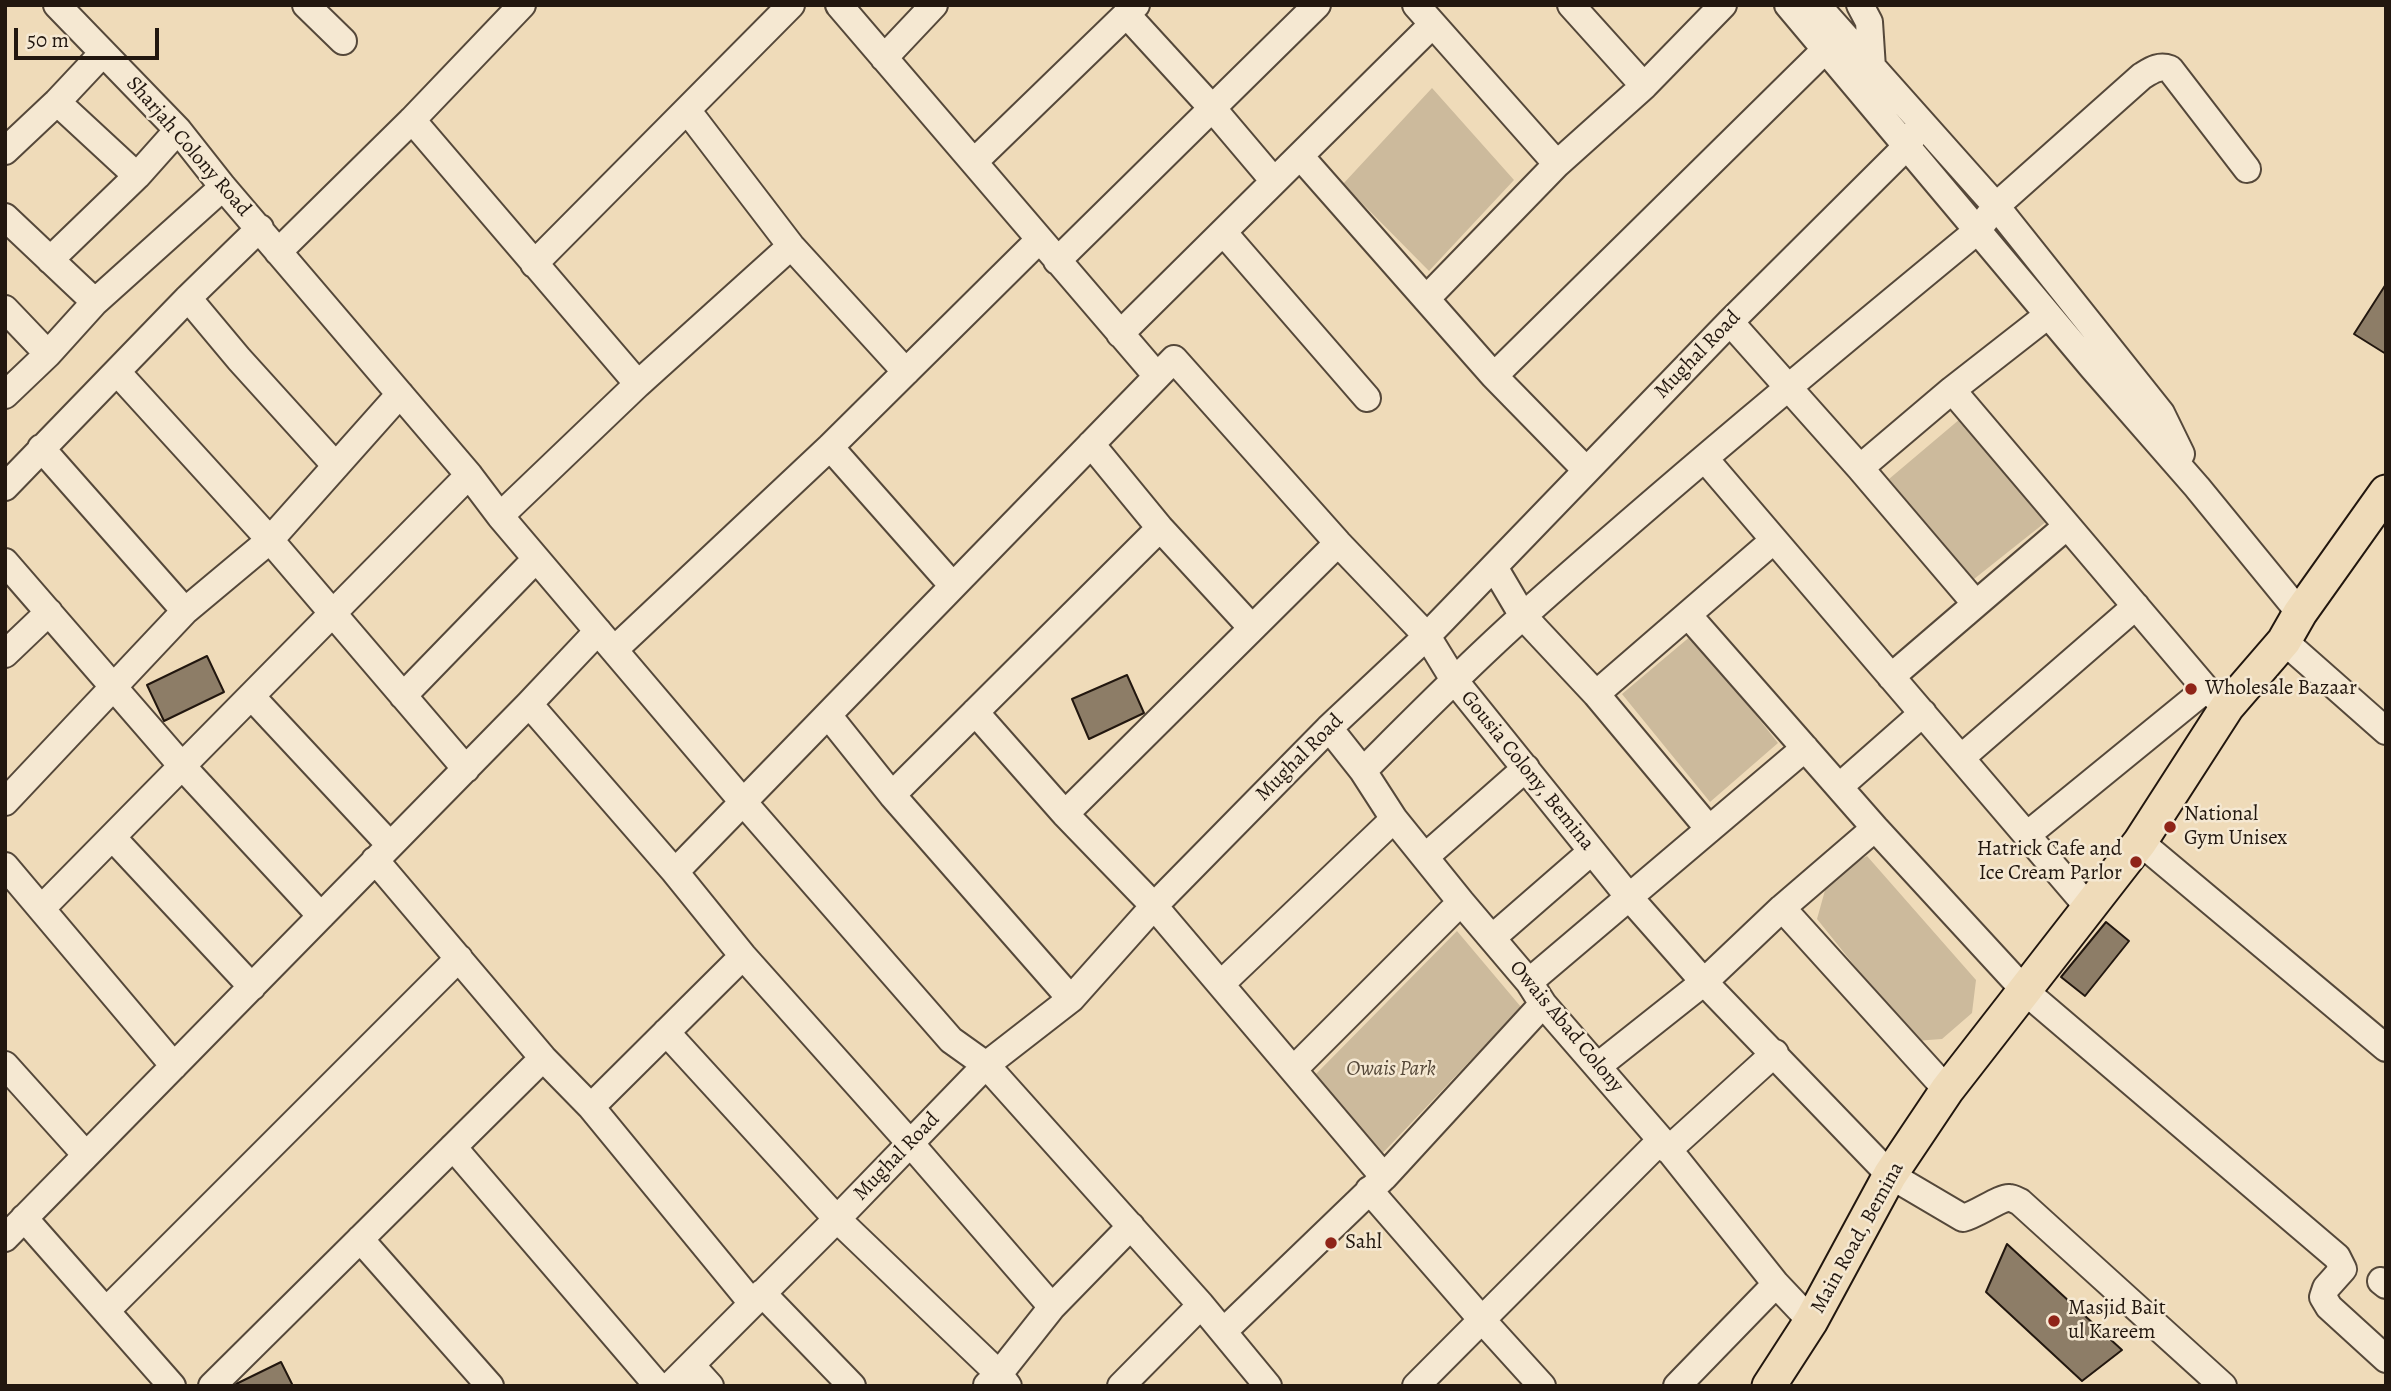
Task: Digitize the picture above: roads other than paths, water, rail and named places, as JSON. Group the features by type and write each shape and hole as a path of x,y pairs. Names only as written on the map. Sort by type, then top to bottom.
{"main road":[{"name":"Main Road, Bemina","path":"1769,1386 1811,1321 1890,1175 1947,1090 2026,992 2140,842 2216,698 2292,627 2386,492"}],"street":[{"name":"Sharjah Colony Road","path":"57,5 178,130 223,187 469,475 536,559 951,1040 986,1065 1224,1331 1268,1386"},
{"path":"306,5 343,41"},
{"path":"278,252 412,120 522,5"},
{"path":"534,264 791,5"},
{"name":"Gousia Colony, Bemina","path":"839,5 1120,334 1165,367 1427,636 1454,680 1629,897 1704,982 1890,1175 1963,1219 1974,1216 1997,1201 2009,1198 2020,1202 2223,1386"},
{"path":"884,58 934,5"},
{"path":"1057,261 1317,5"},
{"path":"1571,5 1644,86"},
{"path":"1788,5 1977,231 2197,487 2292,627 2386,731"},
{"path":"1817,5 1996,206 2161,413 2197,487"},
{"path":"1860,5 1869,22 1872,68"},
{"path":"1426,299 1557,164 1644,86 1714,8"},
{"path":"975,161 1132,10 1273,181"},
{"path":"1120,334 1300,156 1424,15 1557,164"},
{"path":"1494,376 1825,50"},
{"path":"5,151 57,102 103,53"},
{"path":"1363,771 1523,616 1787,388 1977,231 1996,206 2142,76 2163,66 2170,69 2246,169"},
{"path":"57,102 137,176"},
{"path":"687,110 791,246 906,372"},
{"path":"412,120 638,384"},
{"name":"Mughal Road","path":"670,1386 986,1065 1071,999 1154,906 1329,728 1427,636 1730,322 1907,146 1921,123"},
{"path":"50,260 137,176 178,130"},
{"path":"1300,156 1494,376 1587,470"},
{"path":"5,395 48,354 95,302 223,187"},
{"path":"5,217 95,302"},
{"path":"5,487 188,298 260,228"},
{"path":"1223,232 1367,398"},
{"path":"5,1238 529,704 830,447 1040,240"},
{"path":"500,516 638,384 791,246"},
{"path":"188,298 336,466"},
{"path":"5,309 48,354"},
{"path":"1860,468 2048,314"},
{"path":"1730,322 1976,604"},
{"path":"675,872 1165,367"},
{"path":"117,372 270,540 466,769"},
{"path":"1952,390 2216,698 2027,835"},
{"path":"5,802 186,611 270,540 400,394"},
{"path":"1091,444 1160,528 1252,628"},
{"path":"830,447 953,586"},
{"path":"41,448 186,611"},
{"path":"1705,459 2089,908"},
{"path":"42,908 469,475"},
{"path":"1891,677 2067,526"},
{"path":"892,795 1160,528"},
{"path":"1596,694 1774,540"},
{"path":"1065,814 1338,542"},
{"path":"403,696 536,559"},
{"path":"5,562 182,766 321,916"},
{"path":"1494,568 1523,616 1596,694 1709,829"},
{"path":"1961,758 2136,606"},
{"path":"5,654 49,612"},
{"path":"1688,615 1875,828 2026,992 2337,1257 2343,1269 2326,1288 2323,1297 2329,1307 2386,1359"},
{"path":"251,696 383,853 459,958 543,1058 592,1107 757,1298 852,1386"},
{"path":"529,704 675,872 743,956 1052,1307"},
{"path":"975,712 1065,814 1154,906 1222,983 1294,1069 1483,1321 1542,1386"},
{"path":"1839,787 1923,713"},
{"path":"828,715 892,795 1071,999"},
{"name":"Owais Abad Colony","path":"1329,728 1363,771 1394,819 1461,902 1776,1284 1811,1321"},
{"path":"1224,1331 1377,1183 1536,993 1629,897 1805,748"},
{"path":"1425,857 1526,768"},
{"path":"1222,983 1394,819"},
{"path":"1598,1066 1704,982 1782,908 1875,828"},
{"path":"112,837 251,987"},
{"path":"2140,842 2386,1048"},
{"path":"1492,938 1592,851"},
{"path":"6,870 42,908 174,1066"},
{"path":"1294,1069 1461,902"},
{"path":"1782,908 1947,1090"},
{"path":"592,1107 743,956"},
{"path":"106,1311 459,958"},
{"path":"666,1032 837,1219 998,1382 1052,1307 1131,1226"},
{"path":"1416,1386 1664,1145 1775,1053"},
{"path":"212,1386 543,1058"},
{"path":"5,1065 86,1156"},
{"path":"453,1147 658,1386"},
{"path":"24,1218 172,1386"},
{"path":"360,1239 489,1385"},
{"path":"1677,1386 1776,1284"},
{"path":"1121,1386 1201,1305"},
{"path":"691,1365 710,1386"}],"place":[{"name":"Wholesale Bazaar","path":"2191,689"},
{"name":"National Gym Unisex","path":"2170,827"},
{"name":"Hatrick Cafe and Ice Cream Parlor","path":"2136,862"},
{"name":"Sahl","path":"1331,1243"},
{"name":"Masjid Bait ul Kareem","path":"2054,1321"}],"park label":[{"name":"Owais Park","path":"1391,1070"}]}
